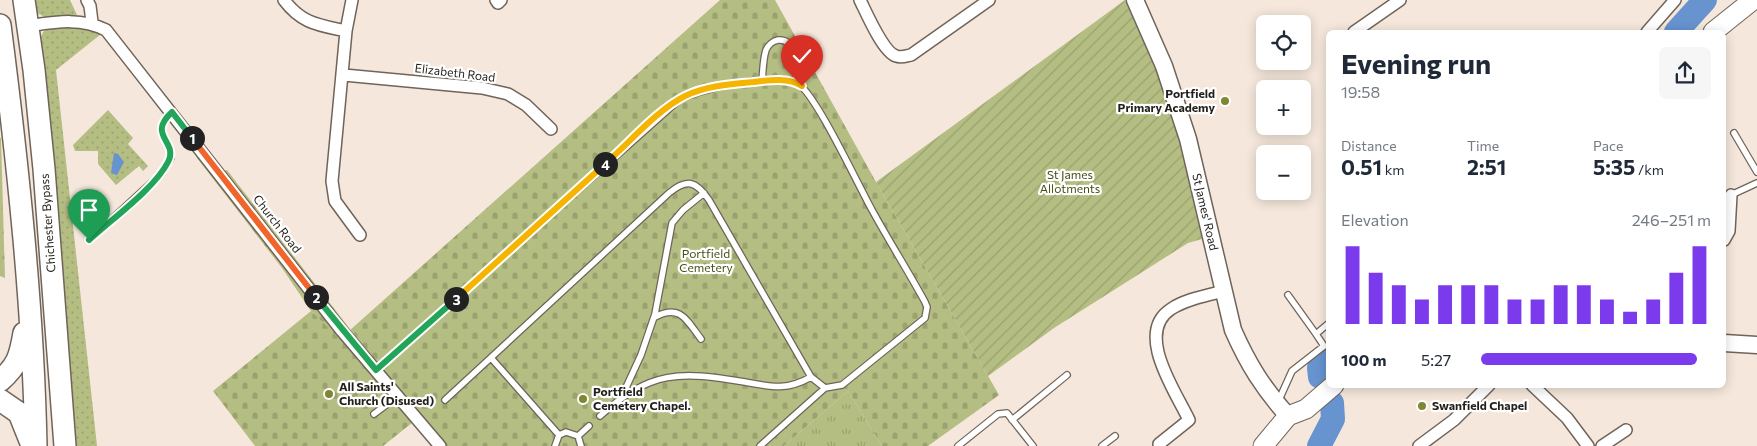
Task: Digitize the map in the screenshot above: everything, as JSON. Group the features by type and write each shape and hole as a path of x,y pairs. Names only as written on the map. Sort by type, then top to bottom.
{"highway":[{"name":"Chichester Bypass","path":"24,0 44,169 65,446"},
{"name":"Chichester Bypass","path":"0,25 7,119 29,306 36,446"},
{"path":"0,381 11,372 20,358 29,306"},
{"path":"0,400 19,413 32,446"}],"main road":[{"path":"1716,30 1753,0"},
{"path":"1263,446 1282,410 1306,409 1330,388"}],"street":[{"path":"28,26 69,21 92,22 90,6 87,0"},
{"path":"284,0 294,13 312,23 346,31"},
{"path":"352,0 346,31 344,75 332,182 335,201 360,235"},
{"path":"496,0 498,3 501,0"},
{"path":"860,0 885,47 896,56 904,57 911,55 989,0"},
{"name":"St James' Road","path":"1135,0 1164,66 1188,140 1233,330 1246,359 1263,388 1282,410"},
{"path":"1357,30 1400,0"},
{"path":"1649,30 1676,0"},
{"name":"Church Road","path":"92,22 106,30 342,331 440,446"},
{"name":"Elizabeth Road","path":"344,75 468,87 508,94 526,105 550,128"},
{"path":"1726,236 1729,231 1731,195"},
{"path":"1159,444 1189,420 1157,349 1155,336 1160,320 1181,304 1223,290"},
{"path":"1726,343 1757,346"},
{"path":"1419,446 1454,420 1486,388"},
{"path":"1535,388 1567,418 1588,446"},
{"path":"1602,446 1626,430"}],"lane":[{"path":"760,446 825,388 842,385 856,375 927,314 927,307 812,98 796,82 793,50 786,42 778,40 771,43 766,50 762,81"},
{"path":"376,370 671,106 694,92 762,81 796,82"},
{"path":"89,240 162,174 171,158 170,151 160,129 162,121 172,112"},
{"path":"1734,133 1757,172"},
{"path":"445,400 492,360 676,188 692,183 704,192 811,377 825,388"},
{"path":"1731,195 1757,183"},
{"path":"622,396 641,355 655,317 672,223 704,192"},
{"path":"1282,410 1292,371 1324,346 1288,294"},
{"path":"655,317 668,310 680,313 701,339"},
{"path":"1316,334 1326,326"},
{"path":"492,360 559,435"},
{"path":"600,416 622,396 647,382 679,375 713,376 780,388 794,386 811,377"},
{"path":"1012,420 1067,375"},
{"path":"374,414 398,396"},
{"path":"958,446 998,414 1007,413 1033,446"},
{"path":"578,436 589,426"},
{"path":"559,435 570,432 578,436 581,446"},
{"path":"555,446 559,435"},
{"path":"1102,446 1115,436"}],"green space":[{"path":"32,0 70,0 77,15 47,18 37,13"},
{"name":"Portfield Cemetery","path":"720,0 775,0 876,182 999,395 928,446 882,446 848,391 784,446 439,446 417,419 383,446 255,446 213,391 311,311 340,339"},
{"name":"St James Allotments","path":"1125,0 1157,71 1179,141 1202,239 1188,243 1054,328 988,376 876,182"},
{"path":"69,21 106,30 56,70 97,446 71,446 39,40 44,31"},
{"path":"108,110 133,138 128,144 148,166 143,171 139,166 116,185 98,164 98,151 75,151 73,145"},
{"path":"1,138 5,278 0,276"},
{"path":"204,153 218,173 227,170 350,329 340,340 311,311 282,268 197,158"},
{"path":"848,391 882,446 784,446"}],"water":[{"path":"114,153 118,154 124,162 117,175 111,173"}],"waterway":[{"path":"1678,30 1705,0"},
{"path":"1320,377 1319,368 1326,362"},
{"path":"1319,446 1333,419 1332,403"}],"place":[{"name":"Portfield Primary Academy","path":"1225,101"},
{"name":"All Saints' Church (Disused)","path":"329,394"},
{"name":"Portfield Cemetery Chapel.","path":"583,399"},
{"name":"Swanfield Chapel","path":"1422,406"}],"route":[{"path":"89,240 162,174 171,158 170,151 160,129 162,121 172,112 342,331 376,370 662,113 679,100 694,92 762,81 788,80 802,86"}]}
